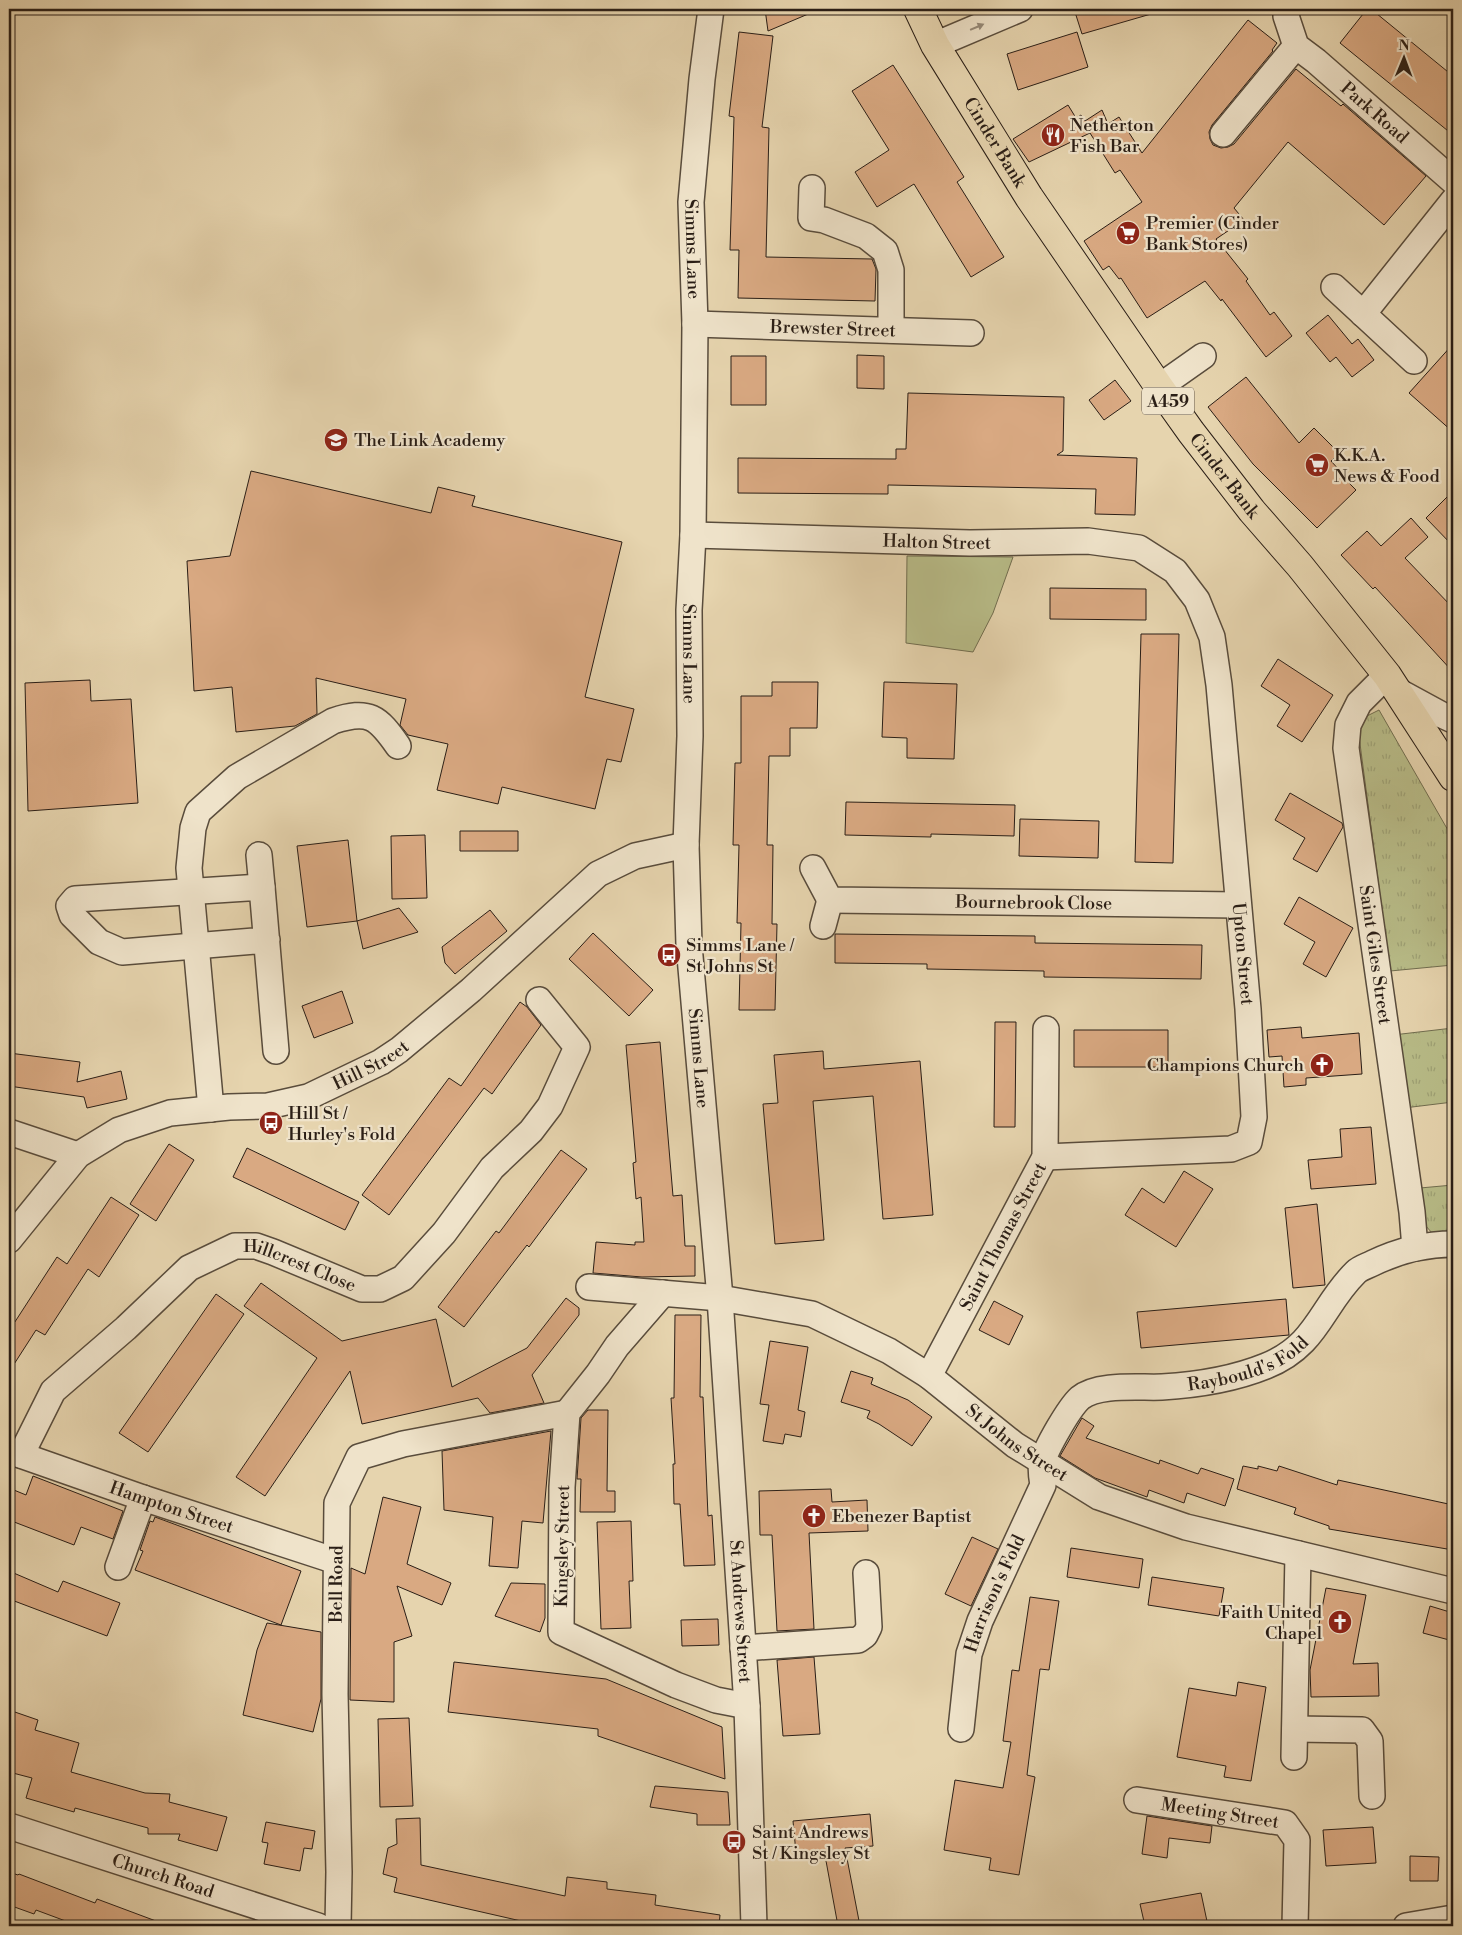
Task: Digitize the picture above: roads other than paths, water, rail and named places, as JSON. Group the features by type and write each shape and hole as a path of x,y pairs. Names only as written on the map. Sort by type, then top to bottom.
{"main road":[{"name":"Cinder Bank","path":"918,9 934,45 1029,196 1159,387 1252,511 1300,566 1392,682 1452,772"}],"street":[{"name":"Simms Lane","path":"711,9 690,202 695,324 693,535 688,610 690,736 686,845 689,945 720,1298"},
{"path":"934,45 1020,9"},
{"path":"1223,134 1296,46 1286,16 1288,9"},
{"name":"Park Road","path":"1296,46 1316,61 1453,181"},
{"path":"812,188 811,218 824,220 866,236 885,251 891,270 891,330"},
{"path":"1363,314 1453,201"},
{"path":"1334,287 1414,361"},
{"name":"Brewster Street","path":"695,324 971,333"},
{"path":"1159,387 1203,356"},
{"name":"Halton Street","path":"693,535 970,542 1088,541 1139,548 1174,571"},
{"name":"Upton Street","path":"1045,1156 1231,1149 1249,1142 1254,1117 1248,1009 1220,685 1212,637 1197,600 1174,571"},
{"path":"1392,682 1442,715 1453,720"},
{"name":"Saint Giles Street","path":"1392,682 1359,703 1348,725 1346,748 1412,1212 1415,1248"},
{"path":"210,1109 189,868 193,828 198,812 237,776 333,721 349,715 367,716 383,724 398,746"},
{"name":"Hill Street","path":"9,1240 78,1154 120,1130 170,1113 268,1106 308,1097 381,1062 399,1050 471,990 598,874 635,856 686,845"},
{"path":"259,855 276,1050"},
{"path":"813,868 830,900 823,926"},
{"path":"262,887 75,899 69,906 72,915 99,942 122,952 267,940"},
{"name":"Bournebrook Close","path":"830,900 1238,905"},
{"name":"Hillcrest Close","path":"15,1453 53,1391 126,1328 189,1268 235,1246 256,1246 362,1289 380,1289 403,1278 444,1233 492,1168 530,1131 550,1106 578,1047 539,1000"},
{"name":"Saint Thomas Street","path":"929,1376 1045,1156 1046,1029"},
{"path":"9,1132 78,1154"},
{"name":"Raybould's Fold","path":"1042,1463 1062,1421 1081,1397 1095,1390 1163,1387 1199,1382 1232,1376 1266,1366 1295,1350 1315,1330 1338,1293 1357,1270 1388,1256 1415,1248 1453,1244"},
{"name":"St Johns Street","path":"590,1288 720,1298 812,1314 889,1352 929,1376 1015,1446 1099,1497 1186,1527 1453,1591"},
{"path":"567,1413 598,1374 617,1346 663,1293"},
{"name":"St Andrews Street","path":"720,1298 747,1706 754,1926"},
{"name":"Bell Road","path":"338,1926 337,1503 359,1457 421,1440 567,1413"},
{"name":"Kingsley Street","path":"567,1413 562,1487 561,1632 676,1685 716,1700 747,1706"},
{"name":"Hampton Street","path":"15,1453 143,1498 336,1561"},
{"name":"Harrison's Fold","path":"961,1729 969,1654 980,1621 1043,1485 1042,1463"},
{"path":"118,1567 143,1498"},
{"path":"1294,1757 1298,1554"},
{"path":"743,1648 858,1640 865,1635 869,1627 866,1573"},
{"path":"1295,1729 1362,1730 1370,1741 1372,1796"},
{"name":"Meeting Street","path":"1137,1800 1285,1822 1297,1840 1295,1926"},
{"name":"Church Road","path":"9,1826 318,1926"},
{"path":"1406,1926 1453,1918"}],"place":[{"name":"Netherton Fish Bar","path":"1053,135"},
{"name":"Premier (Cinder Bank Stores)","path":"1128,233"},
{"name":"The Link Academy","path":"336,440"},
{"name":"K.K.A. News & Food","path":"1317,465"},
{"name":"Simms Lane / St Johns St","path":"669,955"},
{"name":"Champions Church","path":"1322,1065"},
{"name":"Hill St / Hurley's Fold","path":"271,1123"},
{"name":"Ebenezer Baptist","path":"814,1516"},
{"name":"Faith United Chapel","path":"1340,1622"},
{"name":"Saint Andrews St / Kingsley St","path":"734,1842"}]}
